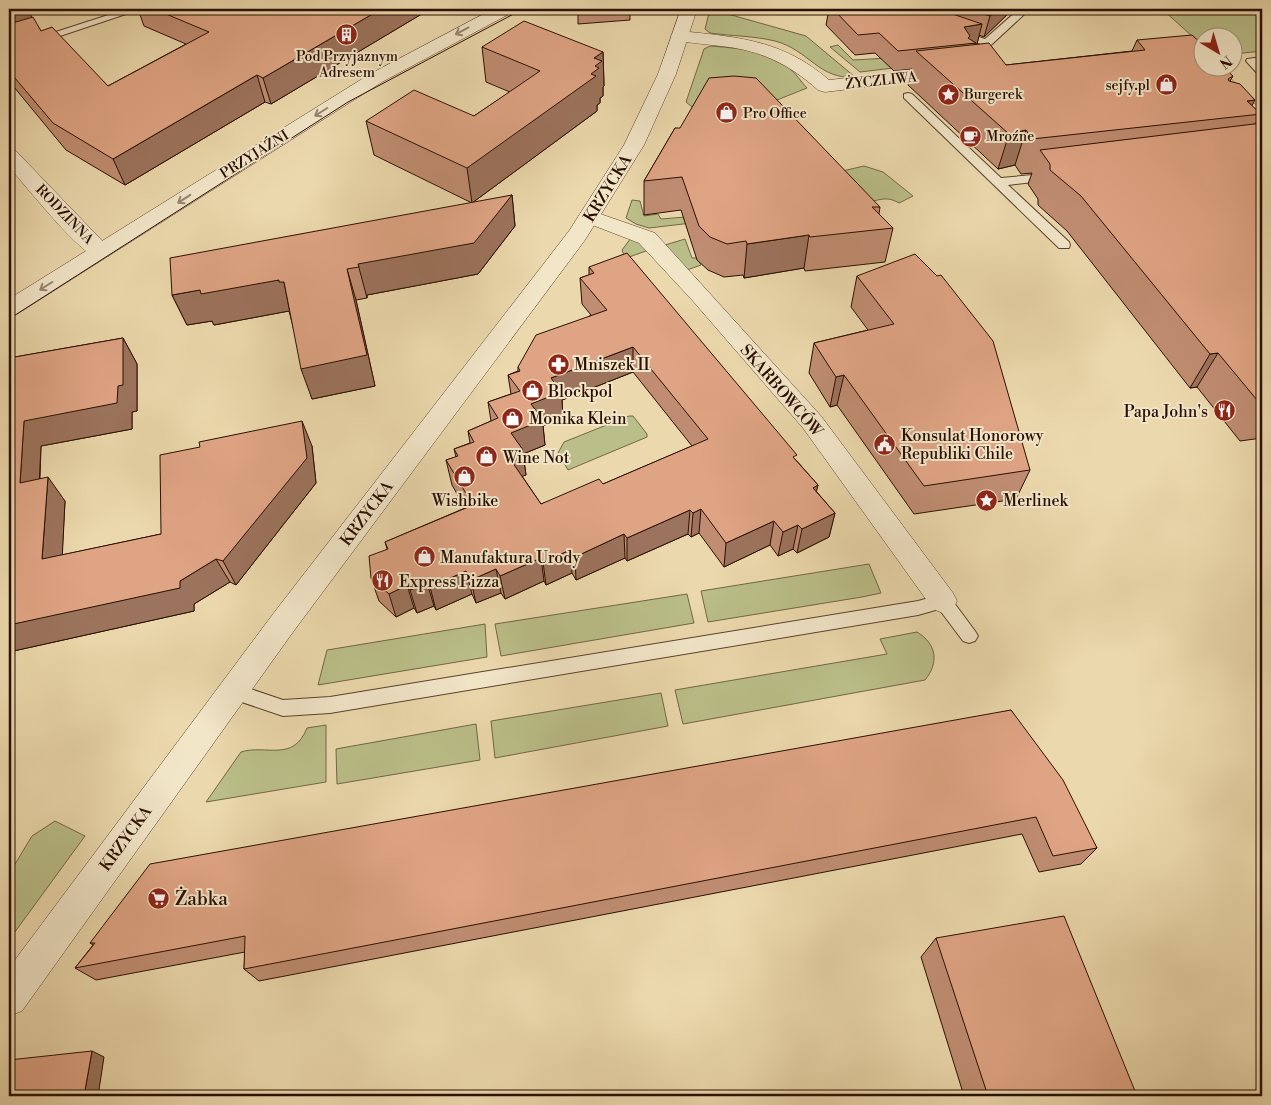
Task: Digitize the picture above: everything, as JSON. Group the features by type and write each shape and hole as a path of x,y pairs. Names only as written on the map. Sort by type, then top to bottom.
{"street":[{"name":"PRZYJAŹNI","path":"9,309 376,78 505,9"},
{"name":"KRZYCKA","path":"9,998 233,691 562,256 634,145 667,74 689,9"},
{"name":"ŻYCZLIWA","path":"680,36 765,47 792,59 811,71 825,86 964,71"},
{"path":"1220,78 1253,114"},
{"name":"RODZINNA","path":"9,155 84,237 102,251"},
{"name":"SKARBOWCÓW","path":"589,216 647,238 694,288 812,422 943,601"}],"lane":[{"path":"9,50 136,9"},
{"path":"949,30 987,43 1025,9"},
{"path":"1262,60 1250,61 1262,72"},
{"path":"908,96 1064,245"},
{"path":"999,182 1065,174"},
{"path":"233,691 283,708 330,705 918,608 943,601 969,636"}],"green space":[{"path":"710,9 806,36 855,77 843,77 832,74 787,45 775,41 710,33 705,29"},
{"path":"1162,9 1262,9 1262,51 1244,53 1244,28 1194,28 1194,38"},
{"path":"838,45 853,60 888,58 893,68 860,72 830,47"},
{"path":"710,46 751,51 771,57 792,70 807,88 772,102 701,110 692,107 686,102 704,49"},
{"path":"864,166 883,172 913,196 899,203 887,199 874,201 834,173"},
{"path":"632,200 640,201 644,216 658,214 661,219 871,202 649,228 636,224 626,218"},
{"path":"631,238 642,243 649,250 629,257 624,255 622,250"},
{"path":"685,239 692,258 697,258 701,265 687,270 665,245"},
{"path":"633,416 647,434 647,437 568,470 558,453 564,442"},
{"path":"869,564 881,593 708,622 701,591"},
{"path":"687,594 694,623 501,656 495,624"},
{"path":"485,624 487,657 318,685 327,650"},
{"path":"917,632 929,642 934,654 932,667 925,680 683,724 675,690 887,654 880,639"},
{"path":"661,693 668,726 495,758 491,721"},
{"path":"476,724 480,760 337,784 336,749"},
{"path":"326,725 326,782 206,802 241,752 287,749 301,739 307,728"},
{"path":"55,821 85,836 9,940 9,874 32,836"}],"building":[{"path":"9,9 28,9 9,15"},
{"path":"154,9 381,9 263,78 257,75 113,159 53,123 9,71 9,24 33,17 41,31 52,27 108,86 209,32"},
{"path":"578,9 624,9 577,13"},
{"path":"833,9 938,9 982,24 964,27 970,36 968,38 976,43 898,51 879,33 858,35"},
{"path":"967,9 998,9 990,16"},
{"path":"524,21 603,52 594,58 602,61 595,66 599,68 591,74 596,76 467,168 366,121 414,90 474,116 540,71 482,47"},
{"path":"1192,35 1194,37 1194,78 1230,78 1229,81 1240,84 1255,100 1247,101 1261,114 1032,139 1026,130 1009,134 916,51 989,43 1006,65 1145,50 1137,40"},
{"path":"734,76 756,78 880,207 872,207 893,228 810,237 809,235 747,244 746,241 727,244 710,237 699,226 682,177 644,181 675,128 680,128 709,78"},
{"path":"1262,123 1262,406 1218,353 1210,354 1081,196 1050,170 1050,164 1040,150"},
{"path":"512,195 474,243 358,264 359,267 347,269 367,355 301,369 284,282 279,282 279,280 201,294 200,290 172,295 170,258"},
{"path":"627,253 797,455 793,457 818,485 813,488 835,513 802,529 798,525 783,532 774,521 726,543 701,509 693,513 690,510 627,538 624,534 575,557 570,550 543,562 541,558 500,576 496,569 471,580 466,571 430,587 427,583 410,590 407,585 389,594 371,578 369,556 388,549 385,542 473,505 446,460 458,456 454,449 474,442 468,431 498,418 488,402 520,391 508,375 520,371 518,367 536,335 607,310 580,278 594,273 589,267","holes":["633,347 708,439 603,484 599,479 541,504 508,456 523,450 511,433 543,420 531,404 561,392 551,378"]},
{"path":"915,254 937,276 941,275 993,341 1030,470 924,486 844,375 836,377 814,343 894,324 857,276"},
{"path":"123,338 123,385 118,386 117,403 24,421 20,483 48,477 42,559 161,534 160,455 200,447 199,442 302,421 307,458 223,561 216,559 180,581 180,588 9,625 9,358"},
{"path":"1011,710 1063,780 1097,848 1053,856 1036,817 244,969 245,936 75,968 95,943 90,943 150,864"},
{"path":"1064,916 1137,1096 988,1096 936,938"},
{"path":"92,1051 84,1096 9,1096 9,1060"}],"tram line":[{"path":"9,319 348,102 523,9"}],"place":[{"name":"Pod Przyjaznym Adresem","path":"347,34"},
{"name":"sejfy.pl","path":"1166,85"},
{"name":"Burgerek","path":"948,94"},
{"name":"Pro Office","path":"727,113"},
{"name":"Mroźne","path":"970,136"},
{"name":"Mniszek II","path":"558,364"},
{"name":"Blockpol","path":"532,391"},
{"name":"Papa John's","path":"1224,411"},
{"name":"Monika Klein","path":"513,418"},
{"name":"Konsulat Honorowy Republiki Chile","path":"885,444"},
{"name":"Wine Not","path":"487,457"},
{"name":"Wishbike","path":"465,476"},
{"name":"Merlinek","path":"987,500"},
{"name":"Manufaktura Urody","path":"424,557"},
{"name":"Express Pizza","path":"383,581"},
{"name":"Żabka","path":"159,898"}]}
